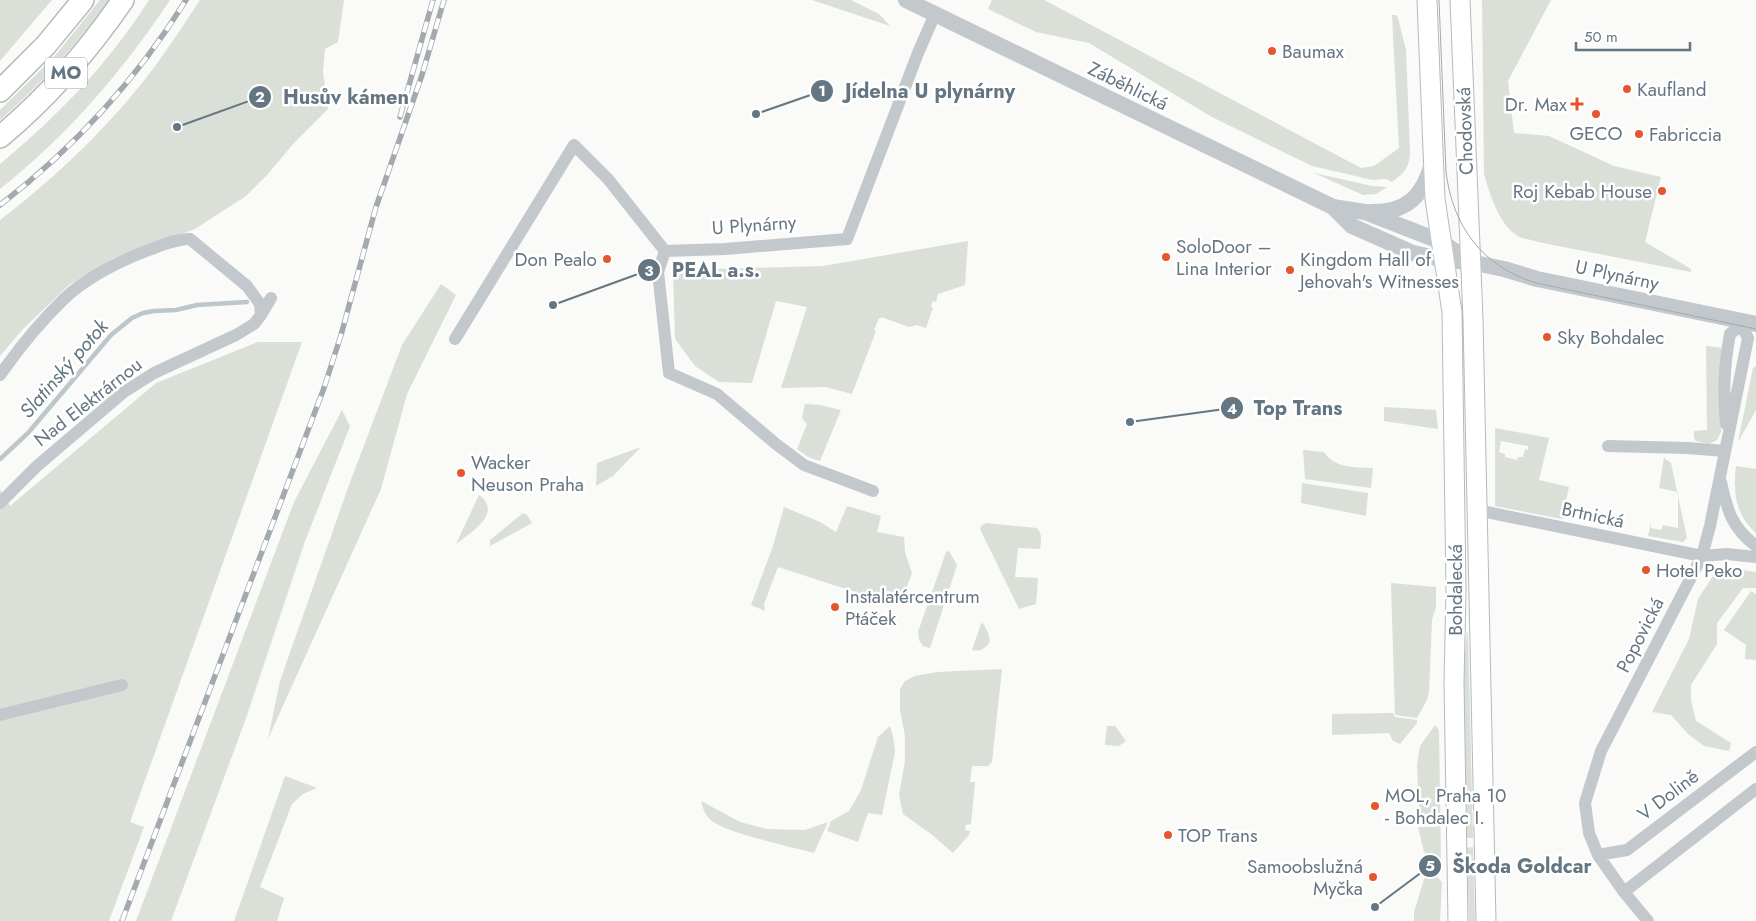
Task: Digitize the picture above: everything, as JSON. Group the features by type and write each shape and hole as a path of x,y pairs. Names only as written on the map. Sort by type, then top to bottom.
{"highway":[{"name":"MO","path":"0,92 46,45 83,0"},
{"name":"MO","path":"0,137 57,84 83,54 123,0"}],"main road":[{"name":"Chodovská","path":"1427,0 1433,158 1436,198 1444,251"},
{"name":"Chodovská","path":"1460,0 1470,262"},
{"name":"Bohdalecká","path":"1444,251 1452,312 1456,590 1454,682 1458,921"},
{"name":"Bohdalecká","path":"1470,262 1486,921"}],"street":[{"name":"Záběhlická","path":"906,0 1333,207 1365,212 1470,262"},
{"name":"U Plynárny","path":"665,251 725,249 846,239 935,14"},
{"path":"455,338 574,145 608,179 665,251 658,272 669,373 717,394 804,465 873,491"},
{"path":"1365,212 1390,211 1412,200 1426,184 1433,158"},
{"name":"Záběhlická","path":"1333,207 1352,226 1413,253 1444,251"},
{"path":"0,376 34,330 64,298 92,278 137,255 167,243 184,239 190,239 247,286 260,304 261,316"},
{"name":"U Plynárny","path":"1470,262 1504,269 1537,279 1746,324"},
{"name":"Nad Elektrárnou","path":"0,503 36,466 124,392 154,373 236,335 254,324 271,298"},
{"name":"Popovická","path":"1598,855 1589,833 1585,803 1601,751 1702,556 1710,526 1748,338 1746,324"},
{"path":"1608,446 1687,448 1726,445"},
{"path":"1720,475 1728,512 1740,531 1756,546"},
{"name":"Brtnická","path":"1477,510 1702,556"},
{"path":"1702,556 1727,554 1756,557"},
{"path":"0,715 122,685"},
{"name":"V Dolině","path":"1598,855 1627,850 1756,752"},
{"path":"1624,892 1756,789"},
{"path":"1598,855 1624,892 1648,921"}],"shaded area":[{"path":"0,0 52,0 0,61"},
{"path":"100,0 109,0 58,63 30,93 0,120 0,110 54,57"},
{"path":"149,0 170,0 133,52 71,125 25,169 0,189 0,164 42,127 81,88 117,46"},
{"path":"200,0 344,0 338,42 325,49 323,72 328,109 246,196 195,229 114,258 69,285 23,329 0,356 0,220 56,174 107,124 155,67"},
{"path":"812,0 851,0 879,14 890,26"},
{"path":"992,0 1044,0 1361,168 1374,166 1399,148 1392,15 1396,15 1406,50 1410,151 1408,165 1392,182 1386,179 1373,180 1312,166 1212,117 1089,43 1036,32 988,9"},
{"path":"1482,0 1551,0 1508,81 1514,133 1549,136 1614,166 1661,177 1645,242 1691,269 1691,272 1538,242 1514,234 1508,227 1497,210 1484,174"},
{"path":"1314,173 1372,186 1387,187 1376,194 1363,195"},
{"path":"968,241 965,285 938,294 936,302 933,301 931,307 933,308 926,328 917,325 909,327 881,317 881,319 879,318 874,330 876,331 852,394 826,387 781,388 807,307 776,301 752,383 719,382 695,366 675,339 673,270 823,266"},
{"path":"441,284 456,295 407,394 381,489 268,739 280,681 349,485 402,345"},
{"path":"258,342 302,342 130,822 144,827 109,921 0,921 0,489 10,506 156,383"},
{"path":"1706,346 1723,348 1721,432 1717,440 1709,444 1696,441 1694,438 1694,431 1707,430"},
{"path":"1756,366 1756,410 1738,442 1753,368"},
{"path":"805,404 841,410 820,461 808,457 797,449 807,424 802,418"},
{"path":"1384,407 1436,410 1438,429 1384,421"},
{"path":"342,410 350,426 304,544 245,721 171,921 136,921 294,502"},
{"path":"1495,428 1549,438 1539,480 1569,487 1562,519 1495,506","holes":["1501,441 1528,446 1528,450 1525,449 1523,457 1518,457 1517,460 1505,457 1505,454 1499,452"]},
{"path":"641,447 613,476 596,486 597,463"},
{"path":"1303,450 1324,452 1334,462 1346,466 1373,468 1371,488 1305,479"},
{"path":"1664,458 1671,463 1677,492 1659,488"},
{"path":"1736,466 1756,469 1756,533 1744,518 1737,502 1735,494"},
{"path":"1302,483 1368,493 1366,516 1301,503"},
{"path":"479,495 486,502 488,509 486,516 476,528 456,544"},
{"path":"1678,496 1687,538 1683,542 1648,536 1651,523 1651,528 1661,530 1663,525 1678,528"},
{"path":"847,506 881,516 877,532 904,537 905,552 912,573 904,594 887,591 883,601 778,567 764,604 765,611 751,605 773,546 784,507 820,522 836,532"},
{"path":"523,513 527,515 532,523 490,546 490,540"},
{"path":"986,523 1037,528 1039,531 1041,538 1040,549 1018,548 1015,577 1038,578 1036,604 1019,609 980,529"},
{"path":"949,551 957,565 930,648 923,646 919,640 918,632 946,552"},
{"path":"1734,569 1756,572 1756,588 1743,588 1717,623 1717,644 1691,685 1691,700 1696,721 1731,743 1729,751 1704,746 1688,734 1671,715 1652,712 1689,639 1698,599 1713,576"},
{"path":"1391,583 1436,587 1436,607 1432,620 1429,692 1427,700 1417,718 1395,715"},
{"path":"1751,591 1756,594 1756,660 1745,659 1746,645 1724,630"},
{"path":"983,623 989,636 989,643 981,650 972,650 981,624"},
{"path":"1467,631 1473,838 1467,838 1464,666"},
{"path":"1002,669 992,762 988,766 972,766 970,782 975,782 971,824 966,825 965,830 970,831 969,835 953,853 903,814 899,795 905,761 905,736 900,710 900,689 905,681 915,676 937,672"},
{"path":"1393,713 1395,717 1417,720 1417,723 1400,744 1393,741 1389,733 1332,735 1332,714"},
{"path":"1435,725 1439,730 1441,860 1424,852 1418,827 1437,827 1437,814 1419,814 1417,765 1420,746"},
{"path":"890,726 895,752 882,815 868,813 858,842 827,831 831,821 849,811 861,790 878,737"},
{"path":"1107,726 1115,726 1126,741 1119,746 1105,745"},
{"path":"285,776 317,788 303,794 292,804 260,887 284,898 277,921 234,921"},
{"path":"701,801 740,822 767,829 805,830 828,822 814,853 745,835 720,826 708,816"},
{"path":"1473,847 1475,921 1469,921 1467,848"},
{"path":"1430,874 1436,876 1442,882 1440,921 1414,921 1414,912 1425,876"}],"waterway":[{"name":"Slatinský potok","path":"0,459 28,433 111,335 132,318 143,313 176,310 197,305 247,302"}],"tram line":[{"path":"1439,0 1446,172 1455,210 1473,242 1500,266 1517,276 1536,283 1756,329"}],"railway":[{"path":"0,205 53,160 102,111 147,57 186,0"},
{"path":"400,117 433,0"},
{"path":"122,921 324,388 341,335 376,207 422,75 444,0"}],"place":[{"name":"Baumax","path":"1272,51"},
{"name":"Kaufland","path":"1627,89"},
{"name":"Dr. Max","path":"1577,104"},
{"name":"Jídelna U plynárny","path":"756,114"},
{"name":"GECO","path":"1596,114"},
{"name":"Husův kámen","path":"177,127"},
{"name":"Fabriccia","path":"1639,134"},
{"name":"Roj Kebab House","path":"1662,191"},
{"name":"SoloDoor – Lina Interior","path":"1166,257"},
{"name":"Don Pealo","path":"607,259"},
{"name":"Kingdom Hall of Jehovah's Witnesses","path":"1290,270"},
{"name":"PEAL a.s.","path":"553,305"},
{"name":"Sky Bohdalec","path":"1547,337"},
{"name":"Top Trans","path":"1130,422"},
{"name":"Wacker Neuson Praha","path":"461,473"},
{"name":"Hotel Peko","path":"1646,570"},
{"name":"Instalatércentrum Ptáček","path":"835,607"},
{"name":"MOL, Praha 10 - Bohdalec I.","path":"1375,806"},
{"name":"TOP Trans","path":"1168,835"},
{"name":"Samoobslužná Myčka","path":"1373,877"},
{"name":"Škoda Goldcar","path":"1375,907"}]}
